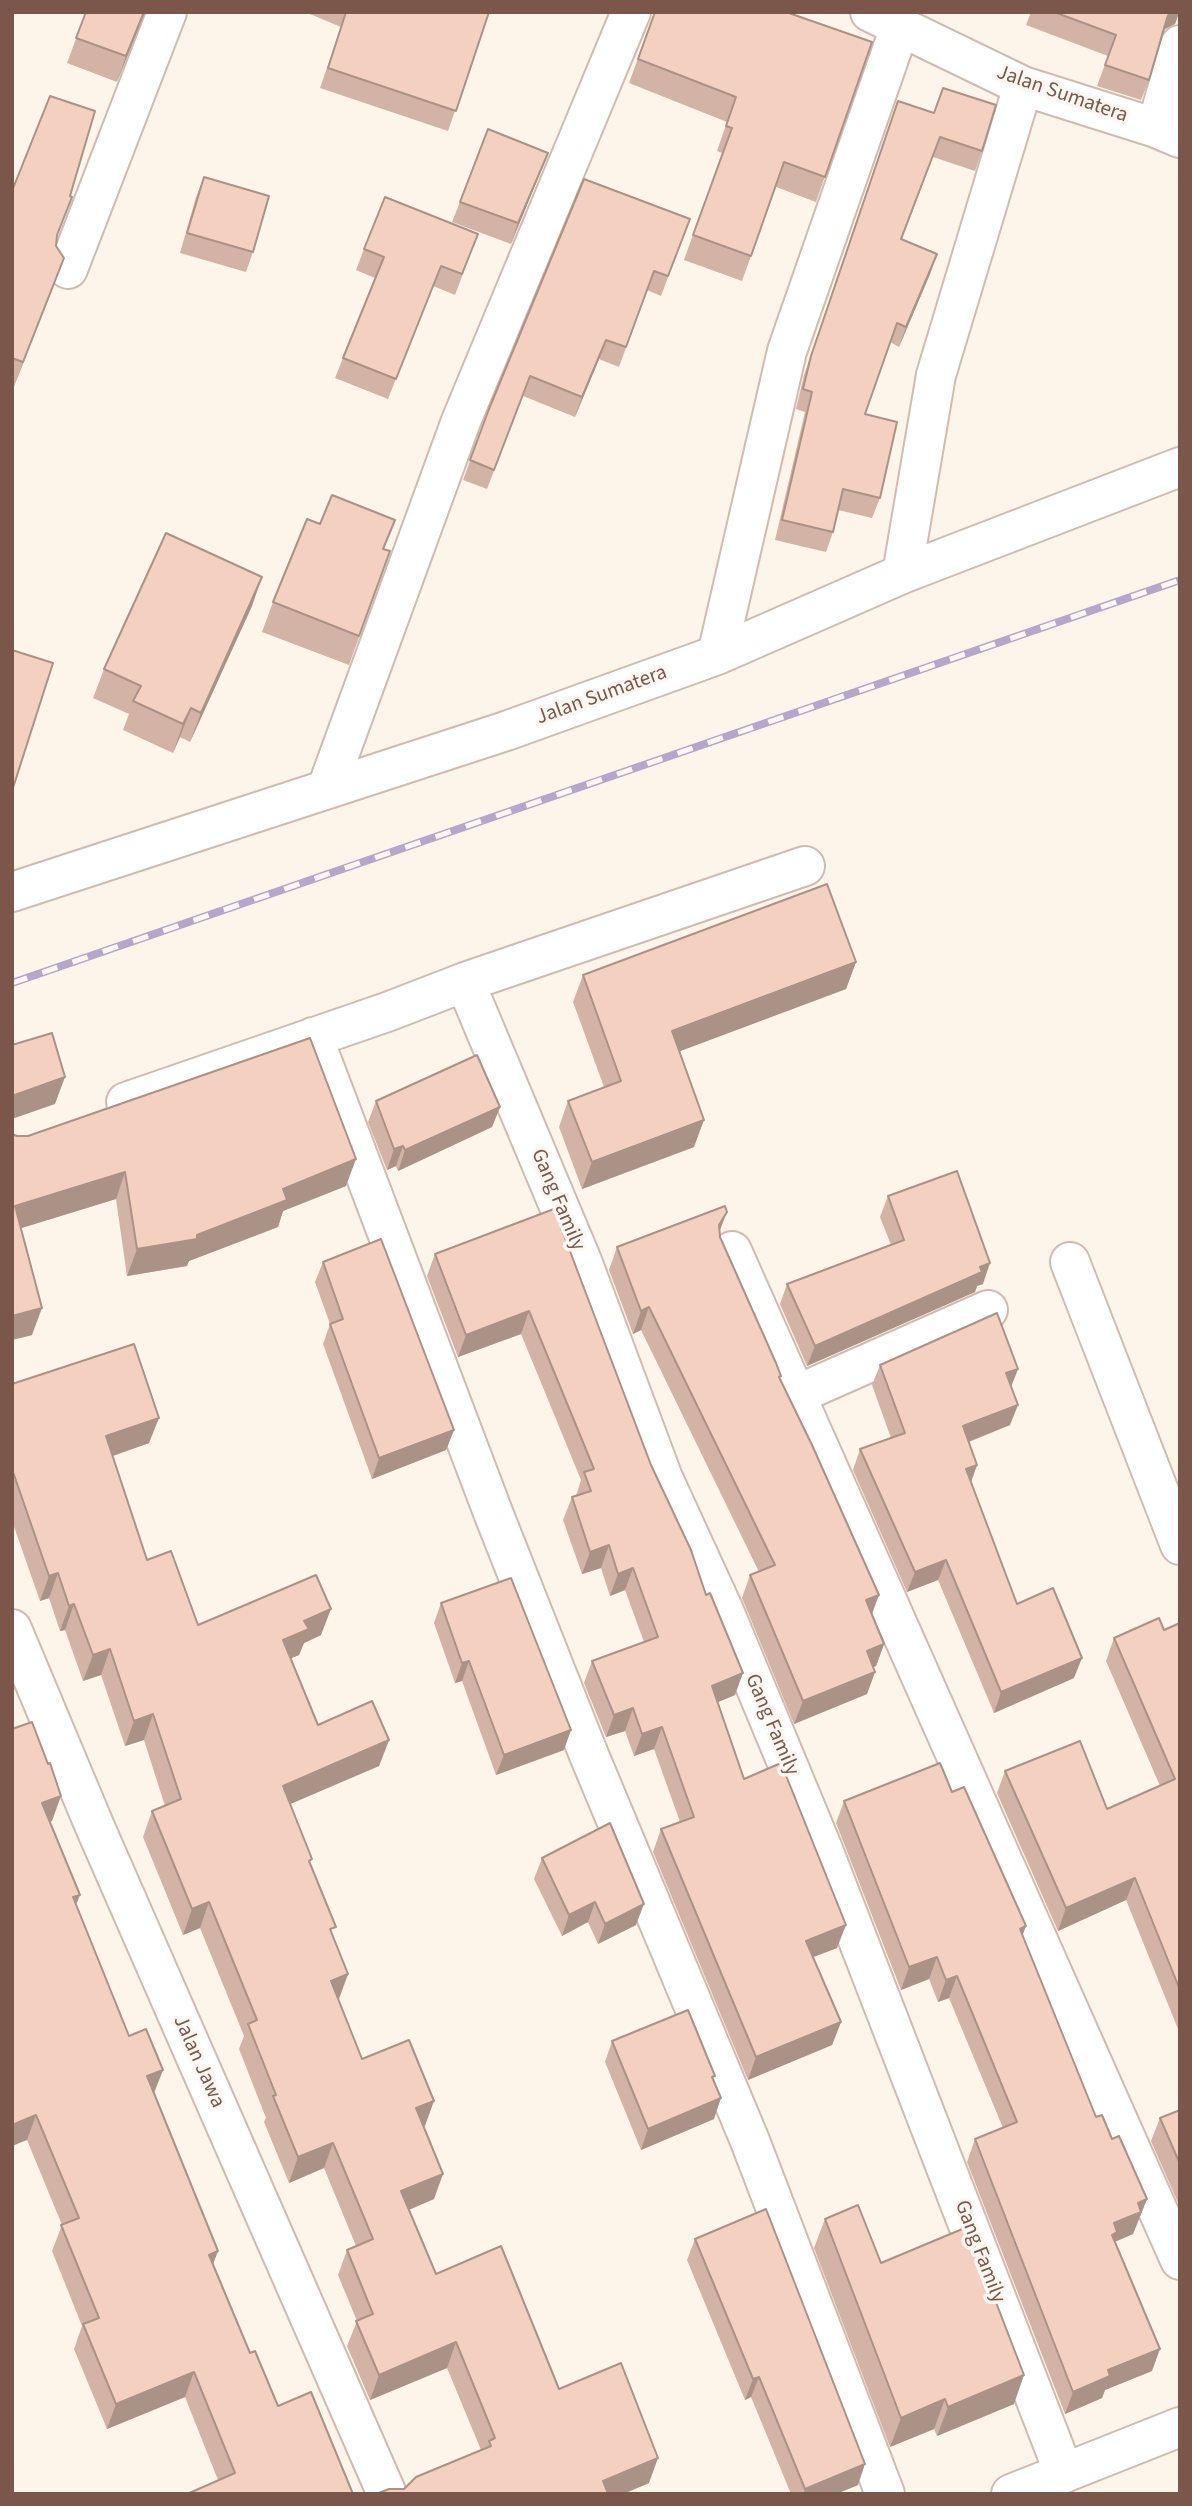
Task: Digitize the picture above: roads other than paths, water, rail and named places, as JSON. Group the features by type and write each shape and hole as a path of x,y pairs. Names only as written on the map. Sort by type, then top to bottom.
{"street":[{"path":"68,269 167,12"},
{"path":"327,788 461,421 631,12"},
{"path":"717,655 787,351 885,20"},
{"name":"Jalan Sumatera","path":"885,20 1023,86 1168,133"},
{"path":"1168,133 1180,45"},
{"path":"902,574 936,375 1023,86"},
{"name":"Jalan Sumatera","path":"12,892 506,731 717,655 902,574 1180,467"},
{"path":"91,1115 465,982 805,866"},
{"name":"Gang Family","path":"465,982 582,1261 663,1478 724,1611 822,1847 1064,2473"},
{"path":"313,1037 499,1528 589,1755 750,2141 885,2494"},
{"path":"732,1251 1180,2260"},
{"path":"1070,1262 1180,1545"},
{"path":"796,1395 988,1310"},
{"name":"Jalan Jawa","path":"12,1629 95,1827 387,2494"},
{"path":"1011,2494 1177,2435"}],"railway":[{"path":"12,983 1180,580"}]}
